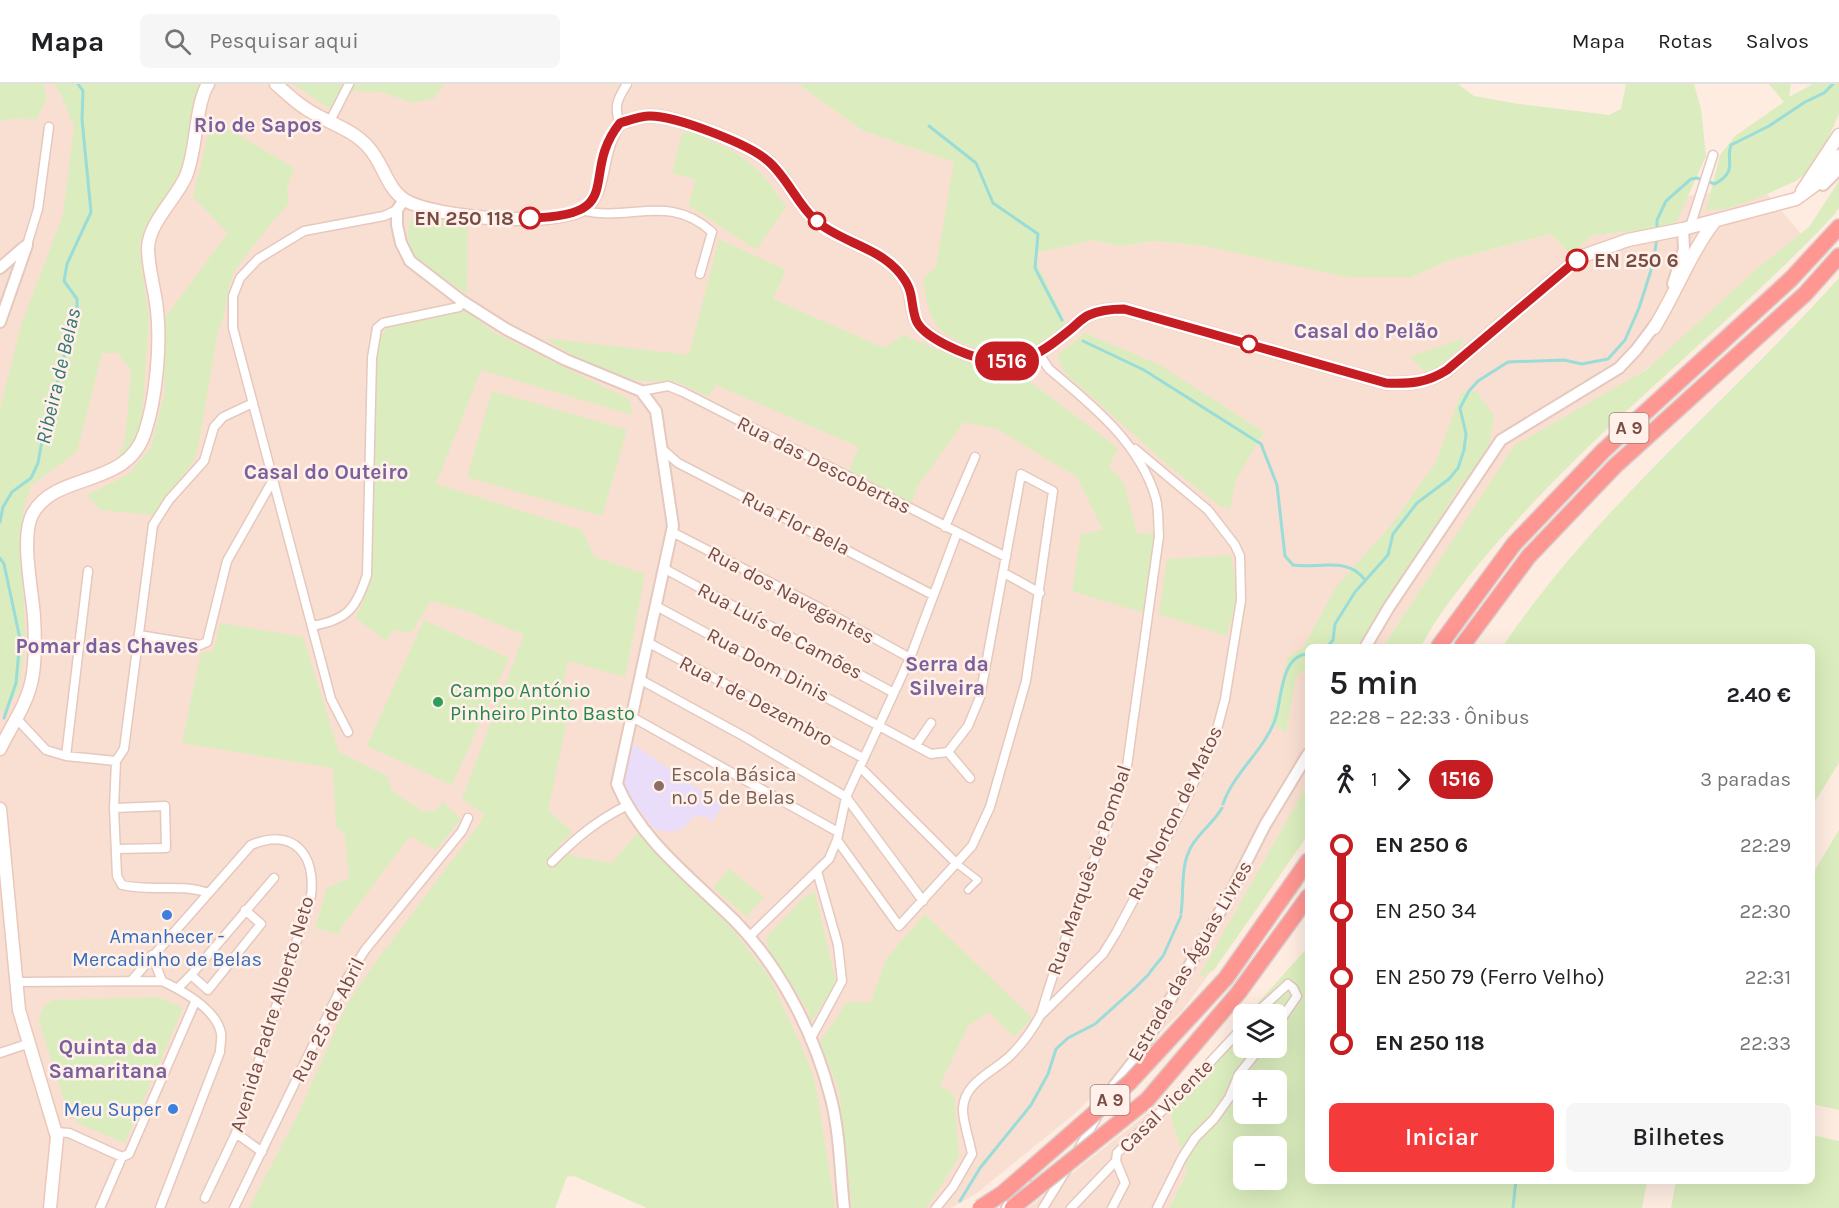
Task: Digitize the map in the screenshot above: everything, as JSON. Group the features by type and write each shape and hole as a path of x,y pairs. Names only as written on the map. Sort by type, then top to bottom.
{"highway":[{"name":"A 9","path":"1440,644 1514,543 1603,451 1791,279 1839,227"},
{"name":"A 9","path":"1464,644 1537,548 1616,466 1805,294 1839,256"},
{"name":"A 9","path":"980,1208 1002,1193 1130,1082 1226,978 1305,865"},
{"name":"A 9","path":"1012,1208 1147,1100 1239,992 1305,901"}],"main road":[{"path":"0,749 22,711 32,679 34,619 27,541 31,515 42,499 121,466 135,452 145,432 154,385 158,331 158,311 148,247 154,227 173,200 186,174 208,84"},
{"path":"276,84 308,111 330,121 370,148 396,192 400,205 451,215 556,217 581,210 598,193 608,142 620,123 652,116 669,118 752,149 769,161 817,221 896,268 907,282 913,297 916,320 927,333 961,352 986,359 1010,361 1038,354 1088,316 1106,309 1124,309 1386,383 1413,384 1434,378 1447,370 1580,257 1618,243 1715,221 1796,199 1822,180 1839,156"},
{"path":"1796,199 1839,135"},
{"path":"1654,328 1675,294 1698,245 1715,221"},
{"path":"1689,227 1698,245"},
{"path":"0,727 16,718"},
{"path":"0,809 4,915 19,1010 56,1132 50,1208"}],"street":[{"path":"330,121 349,84"},
{"path":"620,123 615,113 616,105 627,84"},
{"path":"0,322 3,291 27,245 38,209 49,127"},
{"path":"1367,644 1389,607 1501,440 1618,368 1654,328 1677,274 1700,189 1713,155"},
{"path":"1796,199 1820,188 1839,169"},
{"path":"400,205 401,243 410,261 462,301 532,344 641,391 656,411 672,532 666,569 617,777 626,806 691,880 749,937 793,1002 831,1097 844,1208"},
{"path":"348,732 331,699 273,480 233,328 233,296 240,278 258,259 304,231 384,216 400,205"},
{"path":"581,210 596,214 662,209 676,211 704,225 712,232 700,274"},
{"path":"0,268 27,245"},
{"path":"312,626 333,623 346,614 360,598 367,575 372,357 377,328 383,323 459,307 462,301"},
{"name":"Rua Marquês de Pombal","path":"936,1208 972,1154 962,1110 969,1091 977,1081 1010,1056 1034,1029 1041,1014 1046,990 1075,903 1114,791 1127,766 1157,531 1156,500 1144,468 1128,448 1049,369 1038,354"},
{"name":"Rua das Descobertas","path":"641,391 668,386 683,392 1006,556"},
{"path":"208,893 194,888 134,888 122,885 117,876 114,808 116,761 124,749 153,525 169,500 204,462 214,427 223,417 254,404"},
{"name":"Rua Norton de Matos","path":"1041,1014 1103,954 1181,811 1216,734 1241,600 1240,556 1235,545 1208,510 1128,448"},
{"name":"Rua Flor Bela","path":"662,449 678,463 933,595"},
{"path":"945,527 975,457"},
{"path":"632,717 838,836 899,927 974,847 990,807 1018,714 1026,681 1040,592 1053,491 1021,474 980,697 968,726 948,752 970,778"},
{"path":"139,635 200,645 207,642 227,561 273,480"},
{"name":"Rua dos Navegantes","path":"672,532 816,606 910,658"},
{"path":"749,937 829,859 838,836 846,797 910,658 957,533"},
{"name":"Rua Luís de Camões","path":"666,569 894,693"},
{"path":"66,756 88,571"},
{"path":"1004,573 1040,592"},
{"name":"Rua Dom Dinis","path":"656,606 880,724 931,754 948,752"},
{"name":"Rua 1 de Dezembro","path":"649,643 861,762 957,864"},
{"path":"641,680 745,737 846,797 923,901"},
{"path":"16,718 46,750 66,756 116,761"},
{"path":"916,745 931,723"},
{"name":"Estrada das Águas Livres","path":"1007,1208 1018,1188 1065,1144 1140,1053 1230,894 1265,825 1305,759"},
{"path":"114,808 165,806 166,848 116,849"},
{"path":"552,862 577,835 600,819 626,806"},
{"name":"Rua 25 de Abril","path":"234,1208 340,990 365,950 462,831 468,818"},
{"name":"Avenida Padre Alberto Neto","path":"132,980 251,845 274,838 294,844 304,852 314,875 311,896 236,1133 205,1198"},
{"path":"957,864 978,880 968,890"},
{"path":"810,1040 842,981 838,945 817,871"},
{"path":"178,988 274,878"},
{"path":"191,975 208,990 261,924 245,909"},
{"path":"152,955 162,981"},
{"path":"16,982 162,981 178,988 216,1021 221,1033 220,1052 160,1208"},
{"path":"1266,1004 1288,984 1297,996 1287,1011"},
{"path":"100,1208 122,1157 129,1154 195,1002"},
{"name":"Casal Vicente","path":"1112,1208 1125,1183 1116,1161 1117,1154 1185,1089 1233,1038"},
{"path":"0,1053 30,1043"},
{"name":"Casal Vicente","path":"1157,1208 1182,1158 1195,1138 1229,1098 1239,1074 1252,1058"},
{"path":"1043,1208 1089,1132 1107,1095"},
{"path":"56,1132 69,1133 122,1157"},
{"path":"236,1133 262,1152"},
{"name":"Casal Vicente","path":"1071,1208 1116,1161"}],"shaded area":[{"path":"0,84 798,84 863,131 954,162 1037,253 1093,240 1119,246 1154,241 1205,246 1412,277 1447,261 1551,234 1570,254 1592,235 1636,231 1675,223 1688,196 1760,186 1804,237 1766,278 1554,439 1405,644 1305,644 1305,830 1259,906 1182,1011 1073,1115 977,1193 951,1208 785,1208 676,994 283,1208 0,1208"},
{"name":"Escola Básica n.º 5 de Belas","path":"633,744 723,806 711,823 708,817 695,816 680,830 667,832 654,829 625,791 623,781"},
{"path":"1166,1099 1187,1173 1169,1208 1028,1208"}],"green space":[{"path":"0,84 43,84 47,98 36,120 16,118 0,121"},
{"path":"54,84 199,84 183,166 172,187 150,218 139,245 149,320 142,418 135,441 115,464 125,441 131,371 118,353 102,353 77,452 31,485 23,511 22,575 26,637 19,690 5,711 0,710 0,409 21,325 63,215 74,127 60,92"},
{"path":"293,84 444,84 434,98 412,103 382,92 353,91 329,108"},
{"path":"798,84 1458,84 1474,96 1609,115 1621,109 1626,84 1694,84 1701,109 1706,156 1676,223 1636,231 1593,235 1570,254 1551,234 1447,261 1412,277 1346,277 1205,246 1154,241 1119,246 1093,240 1037,253 1036,261 1066,323 1033,348 1023,352 995,352 966,344 943,331 932,318 927,301 923,279 936,267 954,162 863,131"},
{"path":"1769,84 1791,84 1789,97 1813,84 1839,84 1839,114 1826,143 1807,172 1796,181 1756,199 1726,209 1706,210 1720,155 1735,136 1784,102"},
{"path":"212,119 294,168 287,188 289,203 250,250 232,277 218,331 198,448 193,462 153,515 101,510 87,495 129,474 151,447 165,391 163,320 228,233 193,197"},
{"path":"690,131 734,152 745,160 765,178 786,207 756,250 688,205 696,180 672,173 682,134"},
{"path":"1839,181 1839,208 1834,215 1757,292 1596,439 1558,477 1506,532 1467,579 1422,644 1385,644 1514,446 1646,370 1759,267 1809,227"},
{"path":"416,215 468,227 467,294 422,264 410,251 408,233 410,220"},
{"path":"719,239 786,270 773,299 884,348 903,335 971,364 1027,370 1029,381 1118,448 1109,467 1124,483 1137,533 1154,534 1144,613 1072,591 1081,534 1103,530 1077,477 997,429 964,422 917,487 911,505 849,470 859,447 716,385 708,397 677,382 641,381 598,371 544,338 689,355"},
{"path":"1839,278 1839,763 1815,801 1815,644 1504,644 1579,548 1621,501"},
{"path":"466,310 493,332 629,399 633,415 481,370 436,484 582,530 594,557 645,574 625,677 568,661 560,697 571,702 548,811 573,832 559,845 572,856 612,863 638,832 734,931 770,978 810,1066 816,1086 835,1208 647,1208 574,1176 567,1177 555,1208 249,1208 300,1110 347,1004 480,823 484,814 462,799 524,635 473,613 431,601 411,633 393,630 386,641 356,618 370,584 378,341 387,327"},
{"path":"1085,333 1160,365 1264,432 1236,479 1230,509 1220,506 1169,466 1065,373 1057,356"},
{"path":"1464,338 1460,348 1429,375 1409,357"},
{"path":"492,391 627,430 602,516 467,477"},
{"path":"1476,391 1494,415 1490,442 1481,462 1459,487 1363,644 1305,644 1336,587 1392,524 1436,462 1461,393"},
{"path":"1231,555 1237,597 1227,636 1159,614 1167,559"},
{"name":"Campo António Pinheiro Pinto Basto","path":"424,620 509,658 452,785 367,746"},
{"path":"220,623 303,637 339,752 387,776 392,791 424,812 437,810 442,801 461,819 436,850 410,836 340,929 341,935 315,928 327,888 349,878 345,836 336,826 333,768 182,743 201,652 213,652"},
{"path":"1305,644 1305,670 1296,676 1286,732 1270,724 1288,657"},
{"path":"1305,788 1305,839 1214,970 1198,978"},
{"path":"1839,830 1839,1110 1815,1105 1815,870"},
{"path":"729,869 764,897 747,917 713,888"},
{"path":"815,892 836,982 811,1023 809,1012 769,950 766,938 804,897"},
{"path":"925,914 1032,1018 1014,1037 989,1012 968,1026 940,1085 954,1095 959,1157 929,1204 925,1208 852,1208 839,1091 820,1042 847,1002 871,1002 886,959"},
{"path":"1305,950 1305,1184 1646,1184 1642,1208 1169,1208 1187,1173 1166,1099 1233,1030 1233,1058 1287,1058 1287,1004 1257,1004"},
{"path":"158,997 183,1008 125,1143 80,1124 69,1115 39,1022 40,1015 45,1006 54,1000"},
{"path":"1815,1136 1839,1141 1839,1208 1671,1208 1675,1184 1815,1184"}],"waterway":[{"name":"Ribeira de Belas","path":"0,522 3,507 12,492 31,478 38,463 49,402 64,366 64,347 74,330 77,316 77,299 64,281 67,264 91,212 82,119 83,91 78,84"},
{"path":"1657,230 1657,220 1666,201 1691,179 1697,178 1715,184 1727,174 1730,166 1731,145 1769,126 1805,102 1824,93 1833,84"},
{"path":"929,126 976,163 993,203 1038,234 1035,268 1062,320"},
{"path":"1330,644 1333,640 1335,624 1355,592 1388,555 1393,534 1417,503 1449,479 1458,468 1466,434 1460,408 1469,391 1478,381 1508,362 1564,360 1582,364 1608,359 1625,340 1639,308 1653,264 1657,237"},
{"path":"1083,341 1144,370 1261,444 1277,485 1285,556 1293,565 1332,565 1350,568 1365,580"},
{"name":"Ribeira de Belas","path":"0,558 4,564 20,639 16,683 4,718"},
{"path":"1223,804 1234,782 1270,731 1275,720 1287,670 1299,656 1305,655"},
{"path":"1181,913 1187,855 1198,837 1222,808"},
{"path":"1164,954 1181,916"},
{"path":"1150,972 1163,956"},
{"path":"1136,987 1149,974"},
{"path":"960,1201 980,1168 1031,1105 1048,1074 1056,1049 1068,1038 1095,1024 1135,988"},
{"path":"1513,1208 1516,1184"}],"bus line":[{"name":"1516","path":"530,218 556,217 581,210 589,205 598,193 608,142 620,123 638,117 669,118 752,149 769,161 817,221 896,268 907,282 913,297 916,320 927,333 961,352 986,359 1010,361 1027,358 1048,348 1088,316 1106,309 1124,309 1386,383 1413,384 1434,378 1447,370 1577,260"}],"place":[{"name":"EN 250 118","path":"530,218"},
{"name":"EN 250 6","path":"1577,260"},
{"name":"Campo António Pinheiro Pinto Basto","path":"438,702"},
{"name":"Escola Básica n.º 5 de Belas","path":"659,786"},
{"name":"Amanhecer - Mercadinho de Belas","path":"167,915"},
{"name":"Meu Super","path":"173,1109"}],"district":[{"name":"Rio de Sapos","path":"258,125"},
{"name":"Casal do Pelão","path":"1366,331"},
{"name":"Casal do Outeiro","path":"326,472"},
{"name":"Pomar das Chaves","path":"107,646"},
{"name":"Serra da Silveira","path":"947,676"},
{"name":"Quinta da Samaritana","path":"108,1059"}]}
